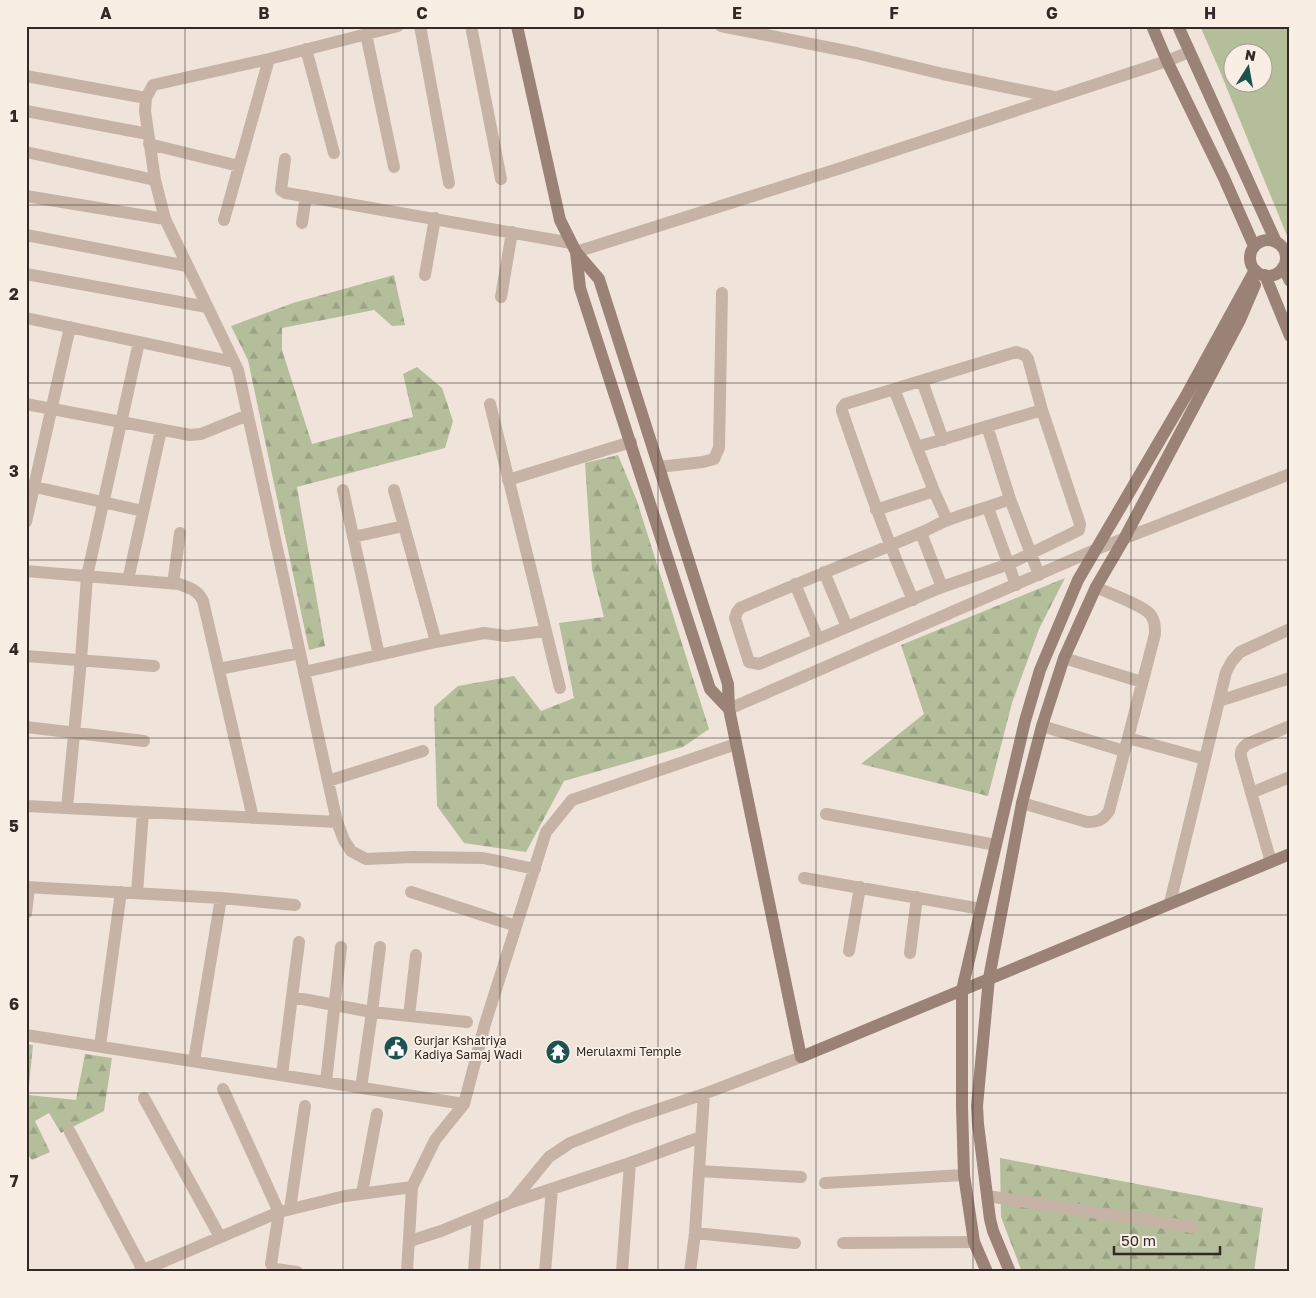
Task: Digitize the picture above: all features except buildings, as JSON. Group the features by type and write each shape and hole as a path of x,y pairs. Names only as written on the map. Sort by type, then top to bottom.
{"street":[{"path":"398,26 372,31 269,59 153,85 146,98 145,111 155,180 165,220 238,370 336,822 351,851 366,859 413,857 483,858 534,869"},
{"path":"420,26 449,183"},
{"path":"471,26 501,179"},
{"path":"517,26 560,220 574,247 599,279 728,684 729,709 801,1057"},
{"path":"722,26 856,52 943,74 1056,97"},
{"path":"1152,26 1254,246"},
{"path":"1178,26 1276,242 1284,250 1285,262 1283,267 1274,274 1260,273"},
{"path":"372,31 394,167"},
{"path":"306,49 334,153"},
{"path":"285,159 281,190 286,193 512,232 574,247 844,167 1167,61 1189,52"},
{"path":"224,220 269,59"},
{"path":"26,76 146,98"},
{"path":"26,111 149,139 239,166"},
{"path":"26,152 155,180"},
{"path":"26,196 165,220"},
{"path":"302,223 306,196"},
{"path":"425,275 435,218"},
{"path":"501,297 512,232"},
{"path":"26,235 187,266"},
{"path":"1276,242 1264,240 1254,246 1250,263 1260,273 1290,336"},
{"path":"574,247 580,288 710,689 729,709"},
{"path":"1283,267 1290,281"},
{"path":"1010,1272 993,1230 978,1124 978,1106 989,978 1022,804 1042,726 1064,658 1096,587 1124,539 1240,320 1260,273"},
{"path":"987,1272 974,1242 964,1175 962,990 1025,721 1040,670 1078,580 1260,273"},
{"path":"26,274 207,307"},
{"path":"659,467 714,459 719,448 722,292"},
{"path":"26,318 234,362"},
{"path":"26,522 30,486 51,410 70,327"},
{"path":"66,808 81,660 87,576 139,342"},
{"path":"913,600 889,545 876,510 842,408 845,404 1016,352 1021,353 1028,359 1042,410 1080,527 1077,532 1009,564 942,587 913,600 759,664 749,662 737,624 736,612 740,608 795,584 889,545 921,532 948,520 1010,499"},
{"path":"922,381 943,440"},
{"path":"894,389 934,490 948,520"},
{"path":"26,404 190,435 201,434 248,415"},
{"path":"490,404 560,688"},
{"path":"917,447 1042,410"},
{"path":"987,426 1010,499 1039,575"},
{"path":"128,580 161,430"},
{"path":"508,480 630,442"},
{"path":"729,709 1016,586 1097,549 1290,474"},
{"path":"30,486 143,511"},
{"path":"343,490 379,655"},
{"path":"394,490 436,642"},
{"path":"876,510 934,490"},
{"path":"988,508 1016,586"},
{"path":"353,538 404,526"},
{"path":"921,532 942,587"},
{"path":"173,584 180,533"},
{"path":"26,571 173,584 194,589 200,594 253,818"},
{"path":"824,572 847,627"},
{"path":"795,584 818,639"},
{"path":"1022,804 1087,822 1097,822 1109,811 1155,634 1155,623 1150,614 1143,609 1096,587"},
{"path":"1170,904 1226,672 1240,652 1290,628"},
{"path":"304,672 484,633 506,636 546,631"},
{"path":"219,669 300,654"},
{"path":"26,656 154,666"},
{"path":"1064,658 1142,682"},
{"path":"1219,701 1290,678"},
{"path":"1042,726 1124,751"},
{"path":"1271,862 1240,752 1243,747 1290,726"},
{"path":"26,727 144,741"},
{"path":"1128,738 1205,759"},
{"path":"407,1272 412,1187 435,1140 464,1104 485,1024 546,832 572,800 736,744"},
{"path":"328,781 423,751"},
{"path":"1251,793 1290,777"},
{"path":"26,806 336,822"},
{"path":"137,893 143,812"},
{"path":"826,814 996,845"},
{"path":"512,1202 548,1157 570,1142 801,1057 1290,854"},
{"path":"804,878 981,909"},
{"path":"26,913 28,887 221,898 295,905"},
{"path":"849,951 860,887"},
{"path":"100,1046 121,892"},
{"path":"411,892 516,926"},
{"path":"194,1061 221,898"},
{"path":"910,953 917,898"},
{"path":"282,1075 299,942"},
{"path":"326,1082 341,947"},
{"path":"361,1088 380,947"},
{"path":"409,1016 416,955"},
{"path":"292,997 372,1012 467,1022"},
{"path":"26,1035 464,1104"},
{"path":"223,1089 285,1210"},
{"path":"690,1272 704,1094"},
{"path":"144,1098 220,1237"},
{"path":"296,1272 275,1269 271,1264 285,1210 305,1106"},
{"path":"362,1194 378,1114"},
{"path":"70,1132 142,1271 285,1210 345,1196 412,1187"},
{"path":"410,1241 441,1231 512,1202 701,1137"},
{"path":"622,1272 630,1163"},
{"path":"699,1171 801,1177"},
{"path":"825,1183 964,1175"},
{"path":"545,1272 552,1189"},
{"path":"987,1196 1192,1227"},
{"path":"474,1272 478,1216"},
{"path":"694,1233 795,1243"},
{"path":"843,1243 974,1242"}],"green space":[{"path":"1200,26 1290,26 1290,243 1228,92 1274,92 1274,42 1224,42 1224,81"},
{"path":"394,275 405,325 392,326 374,310 282,328 282,350 312,444 413,417 403,374 417,367 442,388 453,421 445,448 297,487 325,646 309,650 248,360 231,326 293,303"},
{"path":"618,455 637,501 709,729 683,747 564,781 526,852 464,843 437,806 434,707 458,686 514,676 541,711 574,698 559,623 604,617 592,569 585,463"},
{"path":"1065,578 1039,629 1012,703 988,796 861,764 924,714 901,645"},
{"path":"26,1044 33,1045 28,1095 76,1100 85,1054 112,1058 104,1111 61,1133 49,1113 35,1121 50,1152 32,1160 26,1152"},
{"path":"1000,1158 1263,1208 1254,1272 1022,1272 1001,1217"}],"place":[{"name":"Gurjar Kshatriya Kadiya Samaj Wadi","path":"396,1048"},
{"name":"Merulaxmi Temple","path":"558,1052"}]}
